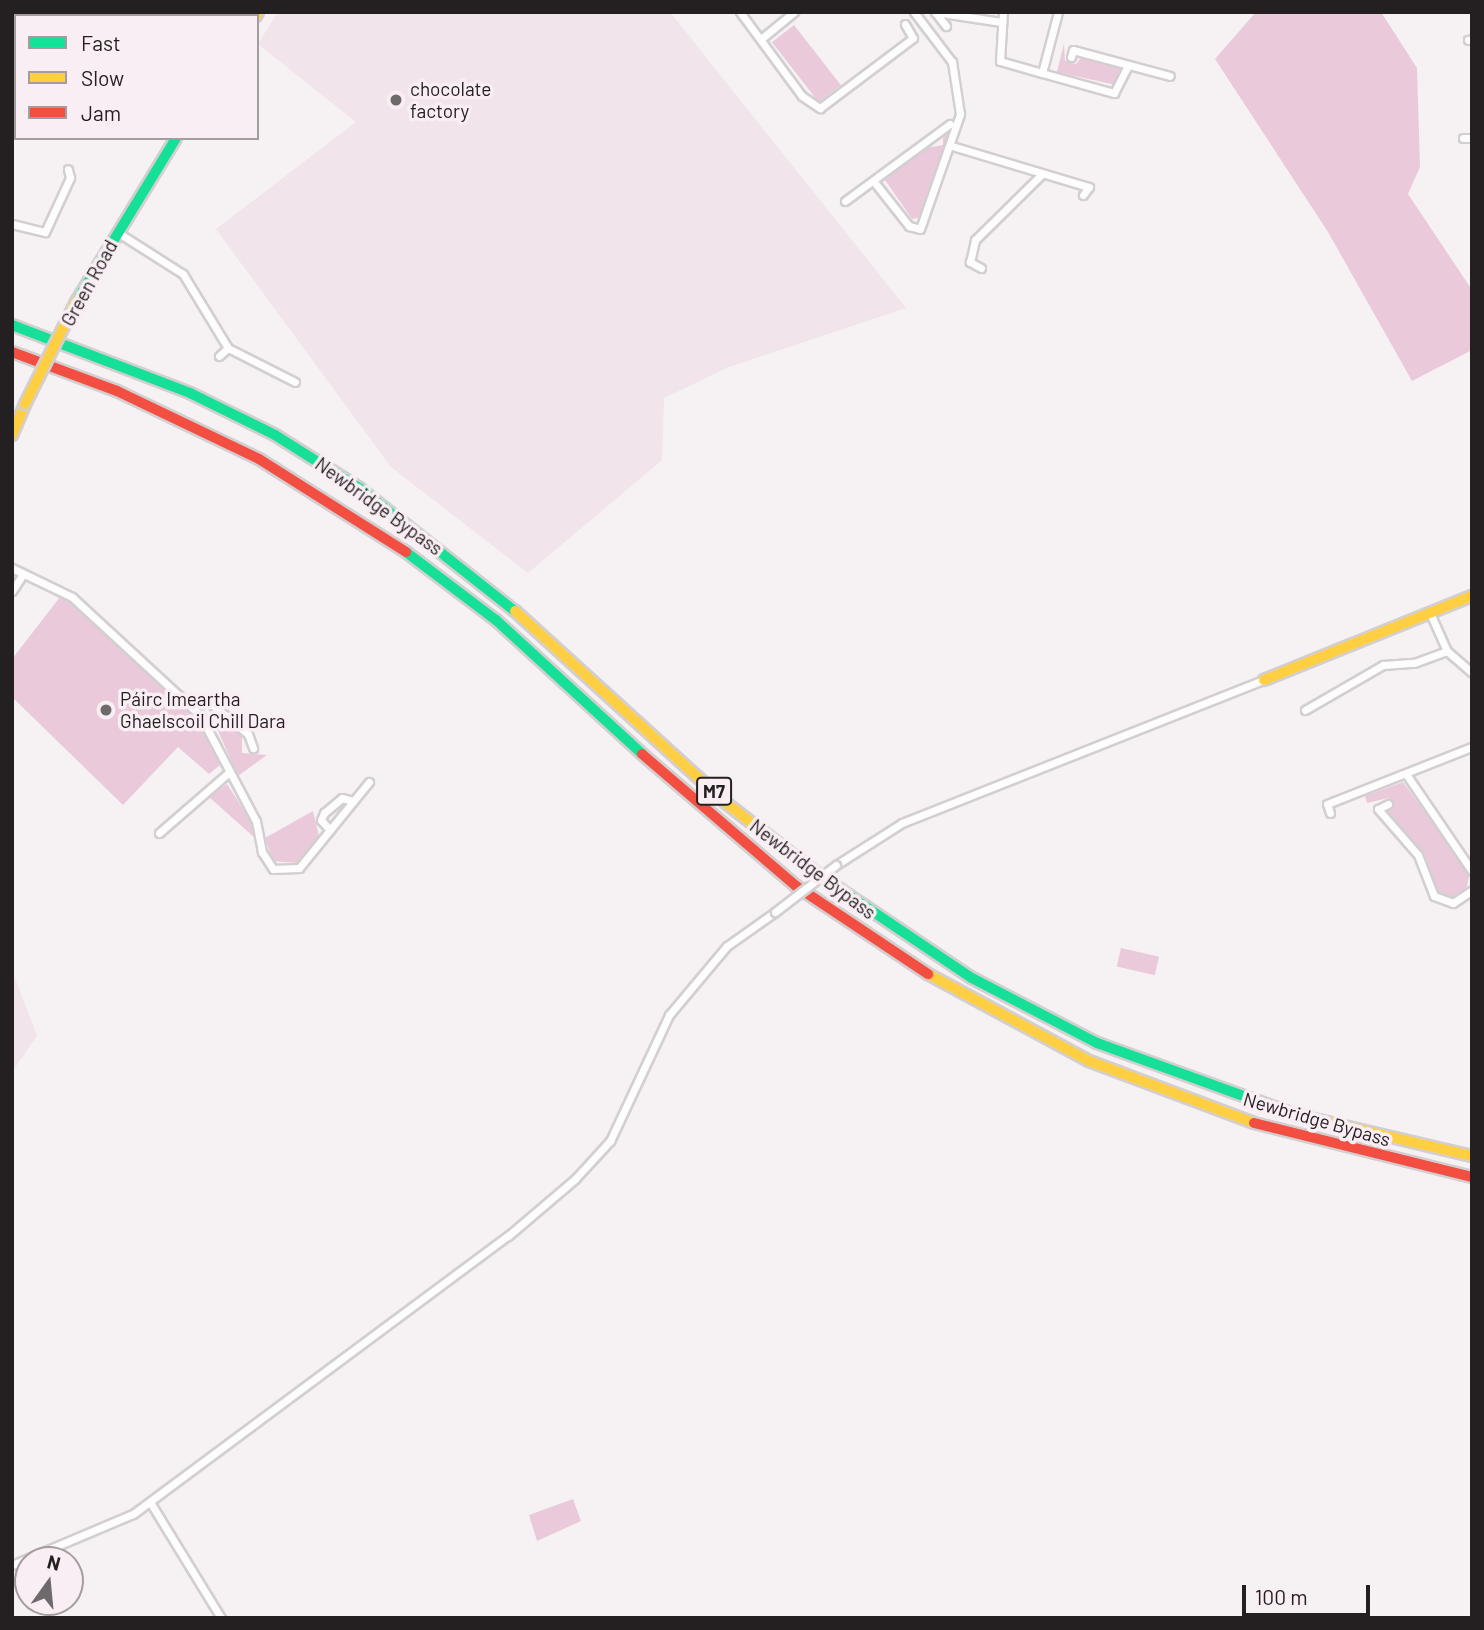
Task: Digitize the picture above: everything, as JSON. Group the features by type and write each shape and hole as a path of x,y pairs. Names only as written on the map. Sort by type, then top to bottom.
{"main road":[{"name":"Green Road","path":"12,435 76,302 175,140"},
{"name":"Newbridge Bypass","path":"12,325 190,393 275,435 359,488 559,646 737,811 854,903 972,978 1097,1043 1198,1084 1320,1123 1472,1156"},
{"name":"Newbridge Bypass","path":"12,352 177,418 377,531 496,620 713,819 796,886 958,994 1088,1061 1192,1103 1310,1142 1472,1177"},
{"path":"1264,680 1472,597"}],"street":[{"path":"740,12 802,96 820,108 913,38 905,24"},
{"path":"761,39 794,12"},
{"path":"875,183 909,226 920,229 952,146 960,114 958,78 914,12"},
{"path":"946,26 935,12 1001,22"},
{"path":"1003,12 1000,61 1114,93 1128,65"},
{"path":"1042,73 1058,12"},
{"path":"1072,57 1073,50 1170,76"},
{"path":"845,201 934,142 950,124"},
{"path":"1463,138 1472,138"},
{"path":"952,146 1089,187 1083,195"},
{"path":"12,224 45,232 70,178 68,169"},
{"path":"981,268 970,262 975,240 1042,174"},
{"path":"117,232 183,274 228,348 295,382"},
{"path":"219,356 228,348"},
{"path":"12,568 72,597 191,706 211,728 228,773 256,821 273,869 299,868 369,782"},
{"path":"12,591 23,574"},
{"path":"1430,614 1447,651 1472,673"},
{"path":"1306,710 1383,665 1414,663 1447,651"},
{"path":"12,1565 150,1502 575,1179 610,1141 672,1010 727,946 836,864 902,823 1264,680"},
{"path":"191,706 209,702 248,734 253,748"},
{"path":"1330,813 1327,804 1472,747"},
{"path":"159,833 228,773"},
{"path":"1406,774 1472,871"},
{"path":"330,830 322,816 342,798 352,802"},
{"path":"1388,804 1378,810 1418,855 1434,896 1453,903 1472,890"},
{"path":"150,1502 221,1618"}],"shaded area":[{"path":"278,12 670,12 906,308 729,367 664,398 662,460 528,573 391,467 216,229 356,122 259,42"},
{"path":"1256,12 1381,12 1417,68 1420,167 1408,194 1472,290 1472,350 1412,381 1328,232 1215,59"},
{"path":"794,25 841,85 819,102 772,42"},
{"path":"1064,43 1065,61 1076,64 1082,56 1120,68 1116,85 1057,72"},
{"path":"953,127 921,217 912,219 885,180 925,148 943,145 943,134"},
{"name":"Páirc Imeartha Ghaelscoil Chill Dara","path":"60,597 93,619 171,692 206,731 220,765 209,774 178,747 123,805 12,697 12,659"},
{"path":"207,706 242,734 242,753 267,755 238,776"},
{"path":"1403,782 1470,874 1465,893 1453,899 1439,894 1421,852 1387,816 1388,798 1367,803 1365,796"},
{"path":"227,784 252,823 255,838 209,797"},
{"path":"313,811 319,836 296,863 273,861 265,838"},
{"path":"1121,948 1159,957 1155,975 1117,967"},
{"path":"12,970 37,1036 12,1072"},
{"path":"573,1499 581,1521 537,1541 529,1515"}],"traffic: fast":[{"path":"76,302 175,140"},
{"path":"12,325 190,393 275,435 359,488 515,611"},
{"path":"406,552 496,620 642,754"},
{"path":"820,876 972,978 1097,1043 1293,1114"}],"traffic: slow":[{"path":"25,404 76,302"},
{"path":"12,435 25,404"},
{"path":"1264,680 1472,596"},
{"path":"515,611 726,803 820,876"},
{"path":"928,974 1089,1061 1254,1123"},
{"path":"1293,1114 1472,1156"}],"traffic: jam":[{"path":"12,352 117,391 259,459 406,552"},
{"path":"642,754 796,886 928,974"},
{"path":"1254,1123 1472,1177"}],"place":[{"name":"chocolate factory","path":"396,100"},
{"name":"Páirc Imeartha Ghaelscoil Chill Dara","path":"106,710"}]}
